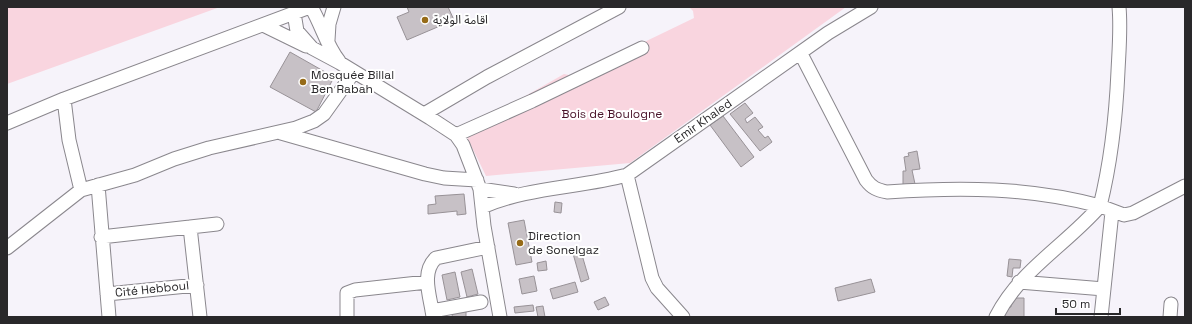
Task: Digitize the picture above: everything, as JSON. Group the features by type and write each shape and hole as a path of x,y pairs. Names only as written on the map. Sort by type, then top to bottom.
{"street":[{"path":"7,124 64,99 310,7 316,16 329,49 340,62"},
{"path":"329,49 329,24 334,7"},
{"path":"424,114 487,77 619,7"},
{"name":"Emir Khaled","path":"518,195 592,184 627,175 748,88 801,54 828,33 872,7"},
{"path":"996,317 1019,282 1048,253 1082,227 1100,206 1111,160 1119,43 1119,7"},
{"path":"294,14 297,31 312,48"},
{"path":"263,25 340,62 456,135 466,150 478,184 500,317"},
{"path":"456,135 546,95 642,48"},
{"path":"801,54 866,180 878,191 972,189 1009,190 1067,198 1100,206 1112,212 1124,215 1133,213 1185,186"},
{"path":"9,243 81,190 135,175 174,159 209,148 280,132 314,121 324,114 354,72"},
{"path":"64,99 69,140 81,190"},
{"path":"280,132 425,174 478,184 518,195"},
{"path":"627,175 652,278 657,288 683,317"},
{"path":"98,185 101,237 109,317"},
{"path":"482,207 518,195"},
{"path":"1102,317 1112,212"},
{"path":"101,237 217,224"},
{"path":"190,227 200,317"},
{"path":"481,302 433,314 427,282 427,270 431,262 436,258 488,247"},
{"path":"347,317 347,293 355,290 427,282"},
{"path":"1019,282 1104,289"},
{"name":"Cité Hebboul","path":"107,294 197,284"}],"green space":[{"path":"7,7 220,7 7,84"},
{"name":"Bois de Boulogne","path":"689,7 846,7 630,163 486,176 464,131 564,74 574,76 694,18 693,11"}],"building":[{"path":"407,7 448,7 454,20 407,40 397,17 409,12"},
{"name":"Mosquée Billal Ben Rabah","path":"290,52 334,77 316,112 270,87"},
{"path":"745,103 753,113 745,119 747,123 755,117 763,127 758,130 765,138 768,136 772,142 760,151 730,114"},
{"path":"723,116 754,157 741,167 710,125"},
{"path":"917,151 920,169 912,170 915,184 903,186 903,171 906,171 904,157 909,156 908,153"},
{"path":"464,194 466,214 457,215 457,211 428,214 428,205 436,204 435,196"},
{"path":"555,202 562,203 561,213 554,212"},
{"name":"Direction de Sonelgaz","path":"524,220 532,262 516,265 508,223"},
{"path":"580,248 589,279 581,282 572,250"},
{"path":"1009,259 1021,260 1020,268 1013,268 1012,277 1007,276"},
{"path":"546,261 547,270 538,271 537,263"},
{"path":"472,269 478,294 467,297 461,272"},
{"path":"455,272 460,297 447,300 442,275"},
{"path":"534,276 537,291 522,294 519,279"},
{"path":"871,279 875,292 838,301 835,288"},
{"path":"575,282 578,292 553,299 550,289"},
{"path":"605,297 609,305 598,310 594,302"},
{"path":"1011,298 1024,298 1024,317 1005,317 1005,307 1011,307"},
{"path":"533,305 534,311 515,313 514,307"},
{"path":"543,306 545,317 538,317 536,307"},
{"path":"453,310 466,311 466,317 452,317"}],"place":[{"name":"اقامة الولاية","path":"425,20"},
{"name":"Mosquée Billal Ben Rabah","path":"303,82"},
{"name":"Direction de Sonelgaz","path":"520,243"}]}
